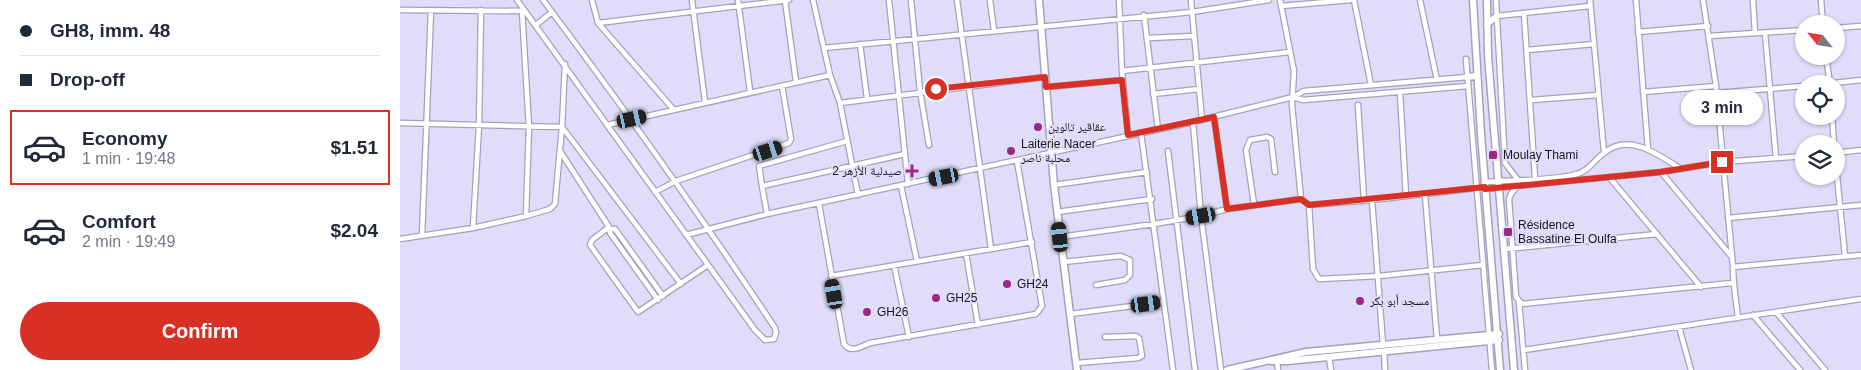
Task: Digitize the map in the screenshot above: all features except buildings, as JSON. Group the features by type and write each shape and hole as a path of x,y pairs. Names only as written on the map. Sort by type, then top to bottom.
{"street":[{"path":"517,0 761,337 770,341 774,339 775,328 710,228 632,119 542,0"},
{"path":"592,0 598,23 674,110"},
{"path":"692,0 705,102"},
{"path":"785,0 796,82"},
{"path":"598,23 738,3 789,0"},
{"path":"813,0 830,75 840,103 858,195"},
{"path":"888,0 908,184"},
{"path":"911,0 920,91 929,145"},
{"path":"957,0 992,249"},
{"path":"990,0 994,31"},
{"path":"1039,0 1054,185 1077,367 1138,358 1142,354 1136,336 1105,337"},
{"path":"1119,0 1122,80 1128,135"},
{"path":"1191,0 1202,120"},
{"path":"824,48 1192,12 1269,0"},
{"path":"1280,0 1294,71 1293,97 1301,199"},
{"path":"1281,6 1352,0 1371,85"},
{"path":"1420,0 1437,80"},
{"path":"1473,0 1476,76 1499,337 1500,370"},
{"path":"1487,0 1487,24 1514,370"},
{"path":"1496,0 1505,164 1518,182"},
{"path":"1590,0 1604,152"},
{"path":"1636,0 1648,149"},
{"path":"1703,0 1716,86 1733,267 1732,283 1735,288 1738,318"},
{"path":"1753,0 1755,33"},
{"path":"1821,0 1822,15"},
{"path":"738,3 750,91"},
{"path":"1487,24 1497,16 1590,6"},
{"path":"400,10 524,11"},
{"path":"422,236 431,10"},
{"path":"473,228 479,125 481,10"},
{"path":"524,11 529,127 526,216"},
{"path":"536,25 552,12"},
{"path":"1524,13 1535,178"},
{"path":"1144,16 1158,129"},
{"path":"1638,32 1708,26"},
{"path":"1845,27 1861,26"},
{"path":"1709,36 1795,31"},
{"path":"1765,33 1776,158"},
{"path":"1146,38 1194,36"},
{"path":"860,44 867,98"},
{"path":"1526,50 1594,44"},
{"path":"1122,71 1290,52"},
{"path":"1466,59 1492,370"},
{"path":"400,239 473,228 526,216 554,206 562,127 564,64"},
{"path":"607,125 750,91 830,75"},
{"path":"686,235 767,214 981,170 1051,152 1202,120 1293,97 1304,91 1476,76"},
{"path":"840,103 920,91 1045,77"},
{"path":"1046,87 1122,80"},
{"path":"1845,82 1861,80"},
{"path":"655,192 676,181 789,143 791,139 782,86"},
{"path":"1293,97 1303,100 1468,86"},
{"path":"1643,92 1716,86"},
{"path":"1716,93 1795,87"},
{"path":"1153,94 1199,89"},
{"path":"1400,92 1406,196"},
{"path":"1531,100 1598,95"},
{"path":"1358,105 1364,201"},
{"path":"1214,117 1227,209"},
{"path":"400,122 562,127"},
{"path":"1193,122 1201,216 1222,370"},
{"path":"562,127 681,284"},
{"path":"1141,133 1152,199 1173,370"},
{"path":"1254,204 1246,150 1250,140 1267,137 1271,139 1275,172"},
{"path":"767,214 758,168 760,166 847,141"},
{"path":"1525,370 1519,302 1516,297 1509,200 1518,182 1535,178 1578,174 1604,152 1623,145 1639,146 1648,149 1681,169"},
{"path":"1845,152 1861,150"},
{"path":"560,151 610,228 610,233 658,300"},
{"path":"1168,151 1195,370"},
{"path":"762,186 852,164 905,154"},
{"path":"1060,237 1176,221 1254,204 1301,199 1309,205 1364,201 1425,195 1518,182 1608,177 1661,172 1722,162 1795,157"},
{"path":"819,204 831,276 847,347 853,350 870,343 1036,314 1042,306 1017,161"},
{"path":"1054,185 1147,172"},
{"path":"1661,172 1732,257"},
{"path":"1608,177 1701,287"},
{"path":"1838,185 1845,256"},
{"path":"901,186 916,261"},
{"path":"1425,195 1437,338"},
{"path":"1057,212 1152,199"},
{"path":"1372,200 1385,370"},
{"path":"1309,205 1313,269 1316,277 1324,280 1483,265"},
{"path":"1728,218 1861,205"},
{"path":"610,228 614,229 663,296"},
{"path":"610,228 592,240 590,245 636,311 640,312 708,265"},
{"path":"1505,249 1656,234"},
{"path":"831,276 1032,242"},
{"path":"966,253 978,325"},
{"path":"1733,267 1861,254"},
{"path":"1063,262 1121,256 1130,260 1129,277 1096,285"},
{"path":"894,265 909,337"},
{"path":"1519,302 1525,304 1732,283"},
{"path":"1524,350 1861,299"},
{"path":"1070,314 1164,302"},
{"path":"1776,312 1825,370"},
{"path":"1753,315 1800,370"},
{"path":"1679,327 1691,370"},
{"path":"1277,360 1306,352 1383,348 1499,337"},
{"path":"1227,370 1267,361 1329,357 1437,338 1490,338"},
{"path":"1329,357 1331,370"},
{"path":"1277,360 1278,370"}],"place":[{"name":"عقاقير تالوين","path":"1038,127"},
{"name":"Laiterie Nacer محلبة ناصر","path":"1011,151"},
{"name":"Moulay Thami","path":"1493,155"},
{"name":"صيدلية الأزهر 2","path":"912,171"},
{"name":"Résidence Bassatine El Oulfa","path":"1508,232"},
{"name":"GH24","path":"1007,284"},
{"name":"GH25","path":"936,298"},
{"name":"مسجد أبو بكر","path":"1360,301"},
{"name":"GH26","path":"867,312"}],"route":[{"path":"936,89 1045,77 1046,87 1122,80 1128,135 1214,117 1227,209 1301,199 1309,205 1364,201 1485,187 1485,189 1568,179 1593,179 1661,172 1722,162"}]}
